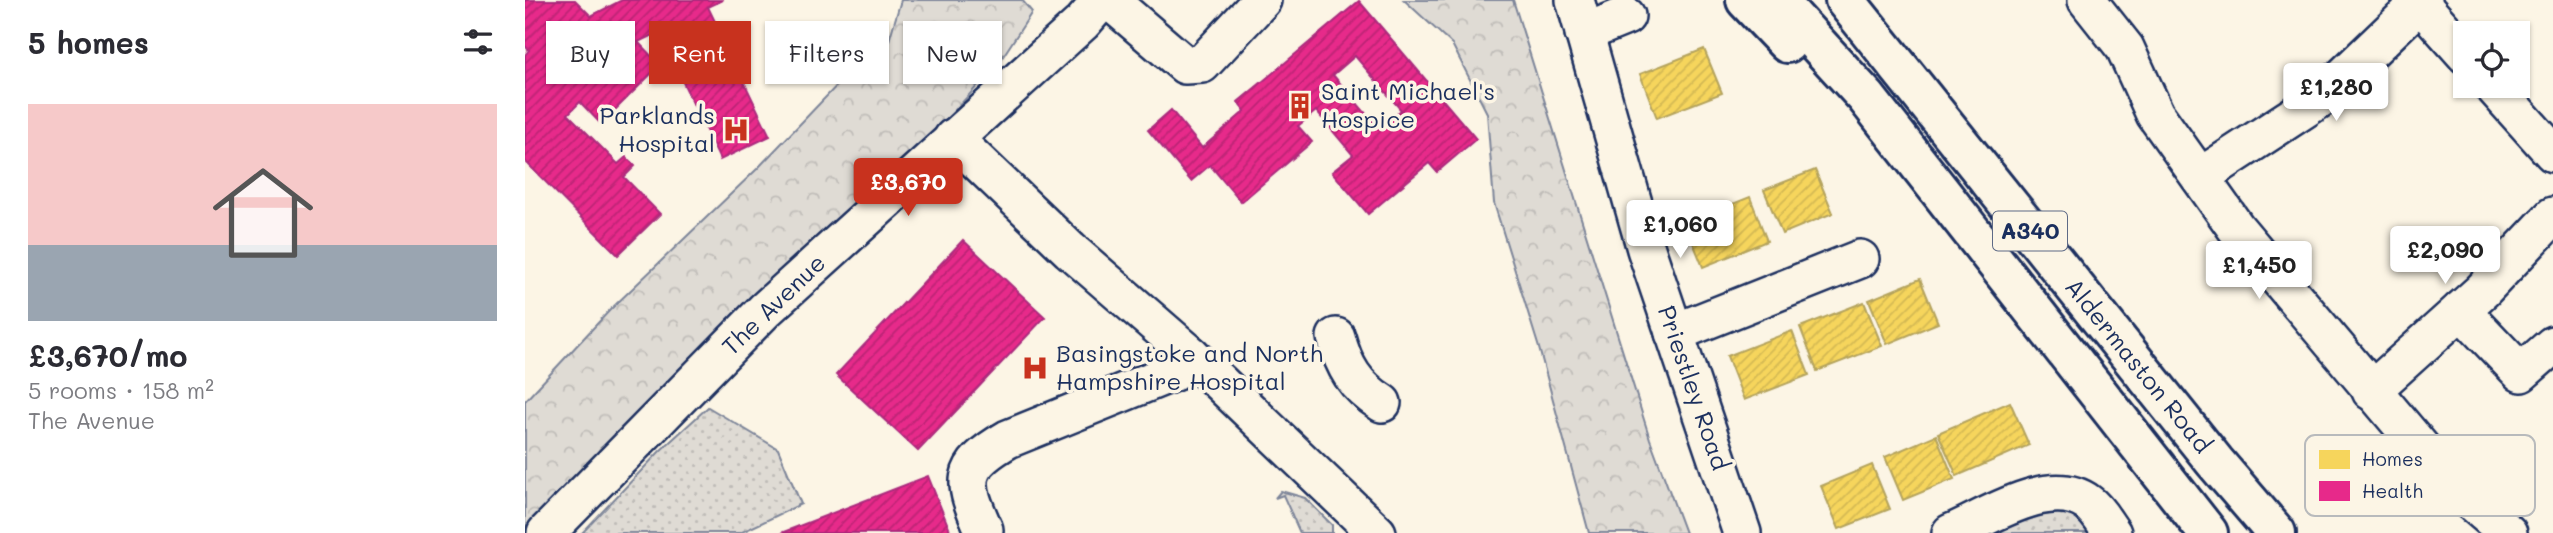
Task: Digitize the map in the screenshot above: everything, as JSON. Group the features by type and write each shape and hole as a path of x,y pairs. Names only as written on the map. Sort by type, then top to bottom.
{"main road":[{"name":"A340","path":"1746,0 1793,51 1866,97"},
{"name":"Aldermaston Road","path":"1777,0 1866,97 2208,533"},
{"name":"Aldermaston Road","path":"1845,0 2215,462 2276,533"}],"street":[{"name":"The Avenue","path":"546,533 765,310 1083,22 1102,0"},
{"path":"1109,0 1185,65 1202,64 1262,0"},
{"path":"2087,0 2125,48 2155,114 2236,228 2410,435"},
{"path":"2200,177 2321,98 2420,1 2453,40"},
{"path":"1580,17 1626,16"},
{"name":"Priestley Road","path":"1580,17 1646,248 1742,533"},
{"path":"2504,98 2553,153"},
{"path":"953,138 1070,250 1191,355 1377,533"},
{"path":"2371,390 2461,310 2553,216"},
{"path":"1674,333 1860,259"},
{"path":"2461,310 2521,373 2553,345"},
{"path":"1336,337 1344,365 1363,390 1382,403"},
{"path":"984,530 968,493 973,466 984,453 1008,439 1181,369 1191,355"},
{"path":"1951,533 2042,493 2063,492 2089,503 2112,533"},
{"path":"2488,516 2508,533"}],"green space":[{"path":"901,0 1022,0 1032,12 1002,58 1002,21 903,21 903,84 979,84 942,124 726,326 525,527 525,401 610,310 757,169 838,84 889,84 889,41"},
{"path":"1404,0 1513,0 1650,439 1685,533 1589,533 1539,348 1494,203 1487,113 1452,44"},
{"path":"708,407 778,449 801,504 740,533 582,533 660,451"},
{"path":"1281,491 1305,498 1332,525 1332,533 1300,533 1283,495 1275,498"},
{"path":"2051,505 2072,509 2090,533 1986,533"}],"building: Homes":[{"path":"1704,49 1722,93 1657,118 1640,74"},
{"path":"1815,170 1833,213 1782,234 1764,190"},
{"path":"1750,197 1767,241 1703,267 1685,223"},
{"path":"1920,279 1938,323 1887,344 1869,300"},
{"path":"1864,302 1882,346 1817,371 1800,327"},
{"path":"1792,331 1809,375 1744,400 1727,356"},
{"path":"2010,402 2029,445 1957,476 1938,433"},
{"path":"1936,435 1954,479 1903,500 1885,457"},
{"path":"1872,465 1890,509 1839,529 1821,486"}],"building: Health":[{"name":"Parklands Hospital","path":"525,0 575,0 591,16 622,0 723,0 708,7 715,21 649,21 649,37 638,42 649,54 649,76 601,124 580,102 568,114 618,164 626,157 635,166 624,177 660,214 618,255 525,161 525,55 529,50 525,46"},
{"name":"Saint Michael's Hospice","path":"1359,1 1476,139 1437,172 1429,163 1368,214 1332,172 1353,155 1316,111 1298,126 1312,142 1241,202 1210,165 1191,181 1148,130 1171,110 1202,148 1245,111 1238,102","holes":["1355,56 1401,110 1379,129 1333,75"]},
{"name":"Parklands Hospital","path":"684,84 745,84 770,136 720,160"},
{"path":"963,240 1045,317 918,451 836,375"},
{"path":"928,476 951,533 781,533"}],"place":[{"name":"Saint Michael's Hospice","path":"1300,106"},
{"name":"Parklands Hospital","path":"736,130"},
{"name":"Basingstoke and North Hampshire Hospital","path":"1035,368"}]}
